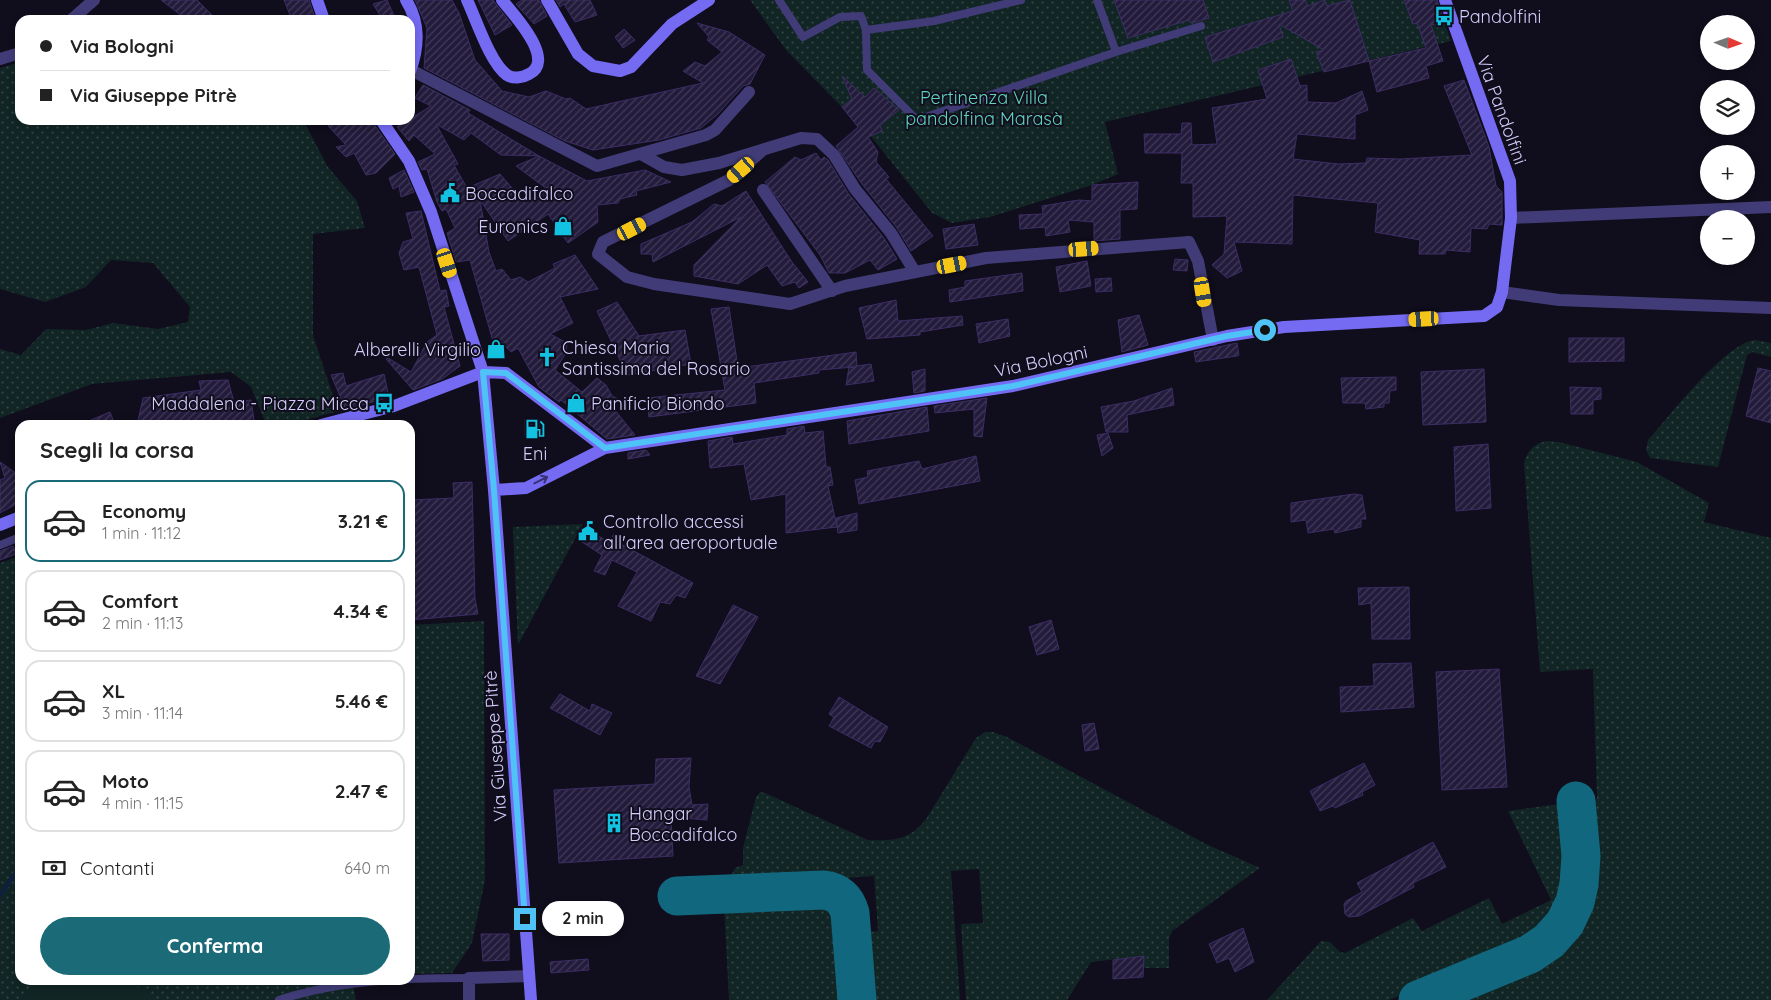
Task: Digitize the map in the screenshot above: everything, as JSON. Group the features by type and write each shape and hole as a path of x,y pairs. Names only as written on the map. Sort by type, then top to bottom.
{"street":[{"path":"78,15 94,0"},
{"path":"316,0 322,15"},
{"path":"406,0 412,15"},
{"path":"467,0 496,61 508,76 518,78 533,72 538,63 538,54 534,43 502,0"},
{"path":"547,0 582,58 594,66 620,71 631,67 672,24 708,0"},
{"name":"Via Pandolfini","path":"1445,0 1510,181 1511,218 1502,292 1497,307 1484,316"},
{"path":"415,23 417,46 415,53"},
{"path":"0,59 15,54"},
{"path":"415,74 597,166 706,135 715,130 749,92"},
{"name":"Via Giuseppe Pitrè","path":"385,125 409,161 431,212 483,372 494,490 531,1000"},
{"path":"641,154 664,166 682,170 719,163 801,138 817,139 834,155 855,189 891,233 915,272"},
{"path":"764,149 729,180 603,242 598,254 627,277 654,284 724,296 790,304 832,291 986,258 1029,253 1189,242 1198,261 1213,340"},
{"path":"763,190 832,291"},
{"path":"1511,218 1771,207"},
{"path":"1502,292 1559,300 1771,308"},
{"name":"Via Bologni","path":"494,490 526,488 605,448 1013,386 1213,340 1284,327 1484,316"},
{"path":"340,420 394,406 483,372 506,373 605,448"},
{"path":"0,525 15,519"},
{"path":"469,1000 469,978 529,976"}],"lane":[{"path":"779,0 803,37 840,17 861,16 866,30 867,70 917,120 1116,52 1201,26"},
{"path":"866,30 934,21 1021,0"},
{"path":"1097,0 1116,52"},
{"path":"0,545 15,539"},
{"path":"415,981 469,978"},
{"path":"279,1000 310,989 344,985"}],"green space":[{"name":"Pertinenza Villa pandolfina Marasà","path":"750,0 1436,0 1451,41 1105,122 1118,174 1092,185 990,217 952,223 932,213 873,139 786,50"},
{"path":"15,64 15,125 306,125 328,167 357,201 365,228 313,234 313,335 338,411 306,420 264,420 251,387 231,372 92,384 0,418 0,349 21,355 46,329 86,330 113,323 158,329 188,322 190,307 153,263 111,260 86,287 45,302 0,289 0,68"},
{"path":"1755,340 1771,343 1771,357 1752,352 1747,355 1718,467 1650,458 1646,450 1648,440 1698,382 1729,354 1743,344"},
{"path":"1547,441 1559,442 1637,462 1709,503 1704,522 1771,538 1771,1000 1461,1000 1518,979 1552,959 1577,933 1585,918 1592,903 1599,868 1599,849 1593,816 1594,804 1597,798 1593,669 1540,672 1524,464 1531,449"},
{"path":"583,524 518,645 513,527"},
{"path":"15,558 15,985 353,985 356,1000 0,1000 0,563"},
{"path":"484,621 485,880 472,943 452,973 415,974 415,625"},
{"path":"985,732 993,732 1007,737 1206,844 1260,868 1172,931 1169,939 1169,968 1144,968 1144,956 1091,962 1067,1000 966,1000 961,924 983,923 979,869 951,871 960,1000 865,1000 859,933 878,931 874,876 736,886 727,884 727,876 732,874 735,868 743,865 743,848 756,797 760,792 868,840 901,838 914,831 926,819 976,738"},
{"path":"1559,804 1569,814 1573,862 1570,895 1554,923 1535,937 1510,950 1389,1000 1267,1000 1321,941 1330,942 1340,952 1345,953 1413,918 1422,931 1489,898 1502,924 1551,900 1508,811"},
{"path":"817,892 836,900 845,918 848,932 852,1000 729,1000 724,905 726,900 736,895"},
{"path":"33,985 134,985 157,1000 19,1000"}],"building":[{"path":"161,0 197,0 212,15 180,15"},
{"path":"284,0 309,0 314,15 290,15"},
{"path":"387,0 394,15 380,15 373,4"},
{"path":"415,0 452,0 459,13 475,60 502,91 529,97 546,91 566,99 570,98 586,109 703,83 683,71 695,62 705,66 722,52 707,40 709,37 697,23 729,32 765,55 750,84 743,86 717,115 701,128 659,140 593,150 565,141 424,68 427,28"},
{"path":"478,0 493,0 512,25 495,35"},
{"path":"522,0 539,0 547,16 534,24 516,4"},
{"path":"556,0 590,0 597,15 575,22 564,4 560,7"},
{"path":"1114,0 1203,0 1209,18 1191,23 1189,20 1128,38"},
{"path":"1289,0 1305,0 1308,6 1325,0 1327,6 1350,0 1369,61 1324,72 1316,52 1324,50 1279,24 1283,37 1213,62 1205,37 1293,11"},
{"path":"1404,0 1437,0 1444,21 1431,25 1443,61 1426,66 1429,78 1377,92 1369,61 1426,48 1417,23 1413,24"},
{"path":"624,29 635,40 623,48 615,37"},
{"path":"1291,59 1300,86 1307,85 1307,102 1336,103 1362,91 1368,110 1355,115 1355,139 1297,134 1293,159 1338,164 1366,163 1367,158 1400,159 1472,155 1444,86 1464,80 1489,147 1496,186 1502,192 1502,225 1489,224 1487,229 1471,228 1470,252 1446,250 1445,254 1419,254 1420,240 1375,232 1378,203 1293,195 1292,244 1234,242 1242,271 1227,278 1212,265 1224,254 1227,216 1193,217 1193,183 1181,183 1182,153 1145,153 1144,134 1181,134 1182,123 1191,123 1192,145 1217,144 1212,108 1267,99 1258,70"},
{"path":"842,76 865,97 874,88 899,110 880,125 882,131 868,137 878,152 876,162 889,177 886,179 933,236 911,251 897,228 862,184 836,146 858,127 842,107 852,99"},
{"path":"423,85 470,110 468,113 539,156 587,181 645,170 671,182 636,191 637,195 620,199 618,203 597,205 598,222 568,243 548,214 508,241 480,200 489,252 496,271 502,269 511,280 520,277 528,282 555,268 553,264 575,255 598,289 560,297 573,323 550,334 567,343 566,353 555,370 582,392 597,378 606,385 612,396 618,399 614,409 635,435 607,439 561,400 559,402 539,387 518,348 511,352 499,340 494,345 470,260 456,262 447,233 455,228 446,209 442,211 437,202 427,169 422,170 418,162 435,154 414,135 409,141 397,127 400,125 415,125 415,116 431,106 415,98","holes":["436,124 464,140 471,133 501,155 539,156 516,166 547,189 525,203 500,174 467,188 454,165 458,164"]},
{"path":"375,125 395,154 376,173 366,175 354,153 346,157 336,147 346,145 328,126"},
{"path":"816,153 821,160 824,157 828,160 848,193 884,238 897,259 878,270 870,260 845,273 829,273 820,255 765,182 795,157 801,160"},
{"path":"404,170 414,192 401,197 399,186 393,189 389,178"},
{"path":"1138,182 1137,209 1120,210 1120,239 1094,241 1094,222 1068,220 1070,232 1046,236 1045,227 1020,229 1019,215 1043,214 1042,206 1079,200 1092,201 1092,185"},
{"path":"746,191 792,262 808,282 799,288 795,282 782,286 767,265 738,284 694,276 694,265 741,217 653,262 652,254 641,254 641,244 692,222 714,204 722,206"},
{"path":"421,211 440,291 446,290 449,306 444,307 460,366 442,379 413,390 386,359 388,358 411,372 427,342 437,335 419,267 404,270 399,253 403,242 413,239 406,213"},
{"path":"974,224 978,245 946,249 943,229"},
{"path":"1175,259 1188,260 1187,271 1173,270"},
{"path":"1087,261 1091,286 1060,292 1056,267"},
{"path":"1022,273 1023,291 950,302 949,290 965,287 965,281"},
{"path":"1111,278 1112,291 1096,292 1095,279"},
{"path":"896,300 898,321 962,316 963,325 920,332 920,335 867,339 859,308"},
{"path":"617,302 639,336 685,330 691,364 627,375 597,311"},
{"path":"729,307 738,368 856,352 857,366 871,364 874,381 846,385 849,367 819,370 819,373 754,383 756,403 649,417 647,398 725,390 711,309"},
{"path":"1139,315 1148,345 1122,352 1118,320"},
{"path":"1008,319 1010,336 979,343 976,324"},
{"path":"1569,338 1624,338 1624,361 1569,362"},
{"path":"1237,343 1239,355 1237,356 1196,362 1194,352"},
{"path":"1758,368 1771,371 1771,423 1746,416"},
{"path":"925,369 925,391 914,393 912,372"},
{"path":"1484,369 1486,422 1423,425 1421,372"},
{"path":"343,373 346,386 384,374 389,397 346,410 331,375"},
{"path":"1396,377 1396,390 1390,391 1389,403 1384,403 1384,407 1366,409 1365,403 1343,403 1341,378"},
{"path":"228,380 234,402 251,400 254,420 138,420 143,398 201,390 199,381"},
{"path":"1570,387 1601,388 1601,399 1593,400 1593,414 1571,414"},
{"path":"1172,388 1174,405 1127,415 1128,432 1106,432 1101,407 1134,401"},
{"path":"987,398 982,437 974,436 974,409 935,413 934,406"},
{"path":"927,407 929,431 849,444 847,421"},
{"path":"110,412 113,420 91,420"},
{"path":"525,419 539,419 539,435 525,436"},
{"path":"804,426 805,433 823,431 826,467 830,467 833,485 828,486 837,527 786,533 786,494 751,500 744,464 710,468 708,441 732,437 733,444 787,435 787,429"},
{"path":"1108,433 1113,448 1102,456 1097,435"},
{"path":"1488,444 1491,508 1456,511 1454,447"},
{"path":"646,450 650,455 628,459 628,453"},
{"path":"976,456 980,481 859,504 855,480 868,477 867,471 919,461 922,469"},
{"path":"0,462 15,472 15,505 0,513 0,480 5,478"},
{"path":"472,482 475,599 478,614 415,620 415,500 454,498 453,483"},
{"path":"1354,494 1362,495 1366,519 1361,519 1361,527 1335,533 1334,529 1308,533 1306,520 1291,522 1291,503"},
{"path":"857,513 857,530 838,533 836,518"},
{"path":"584,528 609,542 614,534 621,538 617,548 621,544 693,583 685,598 676,595 670,604 660,602 651,621 618,606 637,572 612,560 605,575 594,571 602,555 579,540"},
{"path":"13,546 15,554 0,560 0,551"},
{"path":"1409,587 1410,639 1372,639 1371,603 1359,605 1358,588"},
{"path":"733,605 758,617 720,684 696,676"},
{"path":"1051,620 1059,649 1037,655 1029,627"},
{"path":"1411,663 1414,707 1341,712 1340,687 1374,686 1373,664"},
{"path":"1499,669 1507,787 1442,790 1436,672"},
{"path":"560,694 590,711 592,704 612,713 600,735 550,708"},
{"path":"839,697 888,727 880,742 875,741 871,748 829,726 834,717 829,714"},
{"path":"1094,723 1099,749 1085,751 1082,725"},
{"name":"Hangar Boccadifalco","path":"691,758 689,787 692,805 708,804 707,820 671,817 673,856 559,863 554,790 655,784 656,759"},
{"path":"1364,763 1375,785 1362,792 1363,795 1335,808 1333,806 1320,811 1310,791"},
{"path":"1433,842 1446,867 1413,883 1414,887 1359,916 1349,917 1345,914 1344,904 1346,901 1362,892 1357,883"},
{"path":"1243,928 1254,962 1235,972 1229,958 1217,963 1209,944"},
{"path":"481,934 509,934 509,960 483,961"},
{"path":"1144,956 1143,977 1113,979 1113,960"},
{"path":"588,959 589,970 551,973 550,962"}],"waterway":[{"path":"0,895 15,874"}],"taxiway":[{"path":"1418,1000 1530,954 1549,941 1565,923 1575,902 1579,884 1581,856 1576,801"},
{"path":"677,896 824,890 837,894 844,900 850,913 857,1000"}],"place":[{"name":"Pandolfini","path":"1444,16"},
{"name":"Boccadifalco","path":"450,193"},
{"name":"Euronics","path":"563,226"},
{"name":"Alberelli Virgilio","path":"496,349"},
{"name":"Chiesa Maria Santissima del Rosario","path":"547,357"},
{"name":"Maddalena - Piazza Micca","path":"384,403"},
{"name":"Panificio Biondo","path":"576,403"},
{"name":"Eni","path":"535,429"},
{"name":"Controllo accessi all'area aeroportuale","path":"588,531"},
{"name":"Hangar Boccadifalco","path":"614,823"}],"route":[{"path":"525,919 494,490 483,372 506,373 605,448 673,436 748,428 844,411 1013,386 1063,376 1227,336 1265,330"}]}
